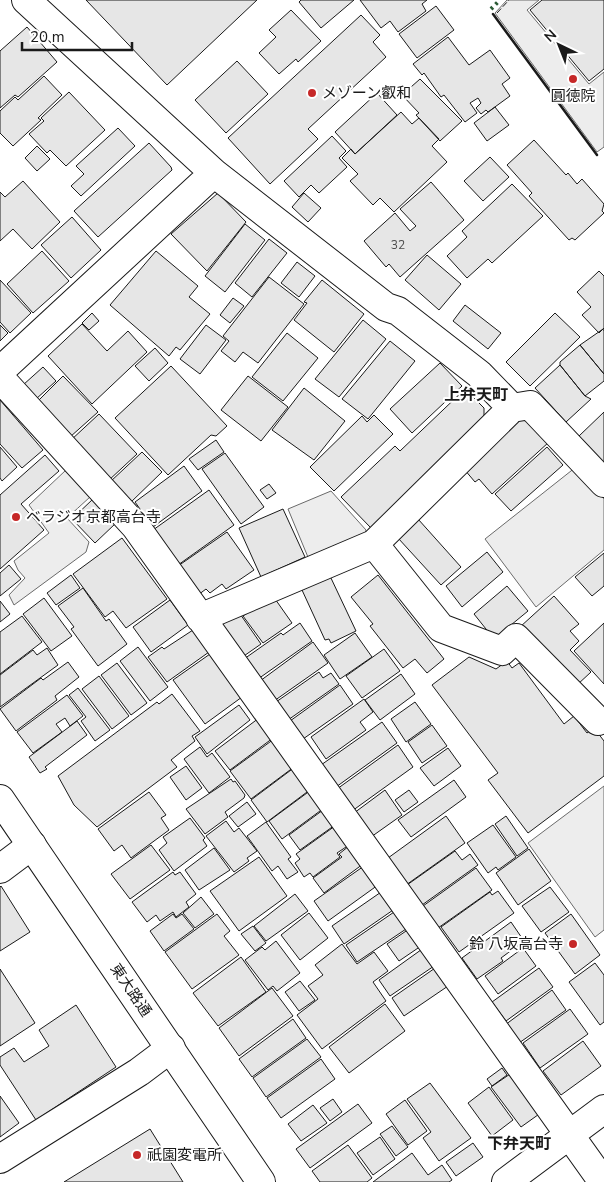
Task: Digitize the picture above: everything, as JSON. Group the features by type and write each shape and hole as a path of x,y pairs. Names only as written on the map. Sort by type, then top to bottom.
{"street":[{"path":"26,0 214,173 386,307 398,311 479,374 512,408"},
{"path":"0,371 214,173"},
{"path":"0,378 136,527 603,1182"},
{"path":"200,618 374,544 512,408 530,405 604,483"},
{"path":"374,544 441,628 502,650 516,638 598,721"},
{"name":"東大路通","path":"0,799 262,1182"},
{"path":"0,868 32,845"},
{"path":"0,1159 139,1072 171,1048"},
{"path":"506,1182 571,1136 604,1109"}],"shaded area":[{"path":"507,0 539,0 527,10 589,84 604,72 604,147 597,152 495,13"},
{"path":"576,467 604,499 604,550 536,607 485,539"},
{"path":"66,470 90,497 67,518 89,542 86,552 14,605 9,595 25,578 18,570 14,561 49,533 29,505"},
{"path":"331,491 366,530 364,539 310,562 288,509"},
{"path":"604,786 604,930 595,937 528,843"}],"building":[{"path":"86,0 257,0 167,85"},
{"path":"301,0 354,0 321,28 299,2"},
{"path":"360,0 427,0 422,4 426,11 398,32 390,21 381,28"},
{"path":"542,0 604,0 604,69 589,81 530,10"},
{"path":"436,6 454,30 417,58 399,34"},
{"path":"291,10 321,41 298,62 296,59 279,74 259,53 276,37 269,30"},
{"name":"メゾーン叡和","path":"361,15 380,35 373,42 386,57 308,129 318,139 270,184 228,138"},
{"path":"27,27 57,62 18,97 15,95 0,108 0,51"},
{"path":"448,37 469,65 490,50 510,78 502,84 510,96 488,112 486,110 481,114 476,108 481,103 478,98 470,103 477,113 465,122 444,95 441,97 424,73 422,75 413,64"},
{"path":"237,61 268,94 226,133 195,100"},
{"path":"44,76 62,95 38,118 41,120 13,146 0,133 0,111 15,97 18,100"},
{"path":"420,79 462,121 440,141 416,115 419,113 402,95"},
{"path":"69,92 105,130 66,166 50,150 47,153 29,134 44,121 41,118"},
{"path":"377,93 397,115 355,154 335,132"},
{"path":"495,107 509,125 487,141 474,123"},
{"path":"401,112 412,124 419,118 439,139 432,146 447,162 394,212 380,198 373,205 350,181 358,174 342,158 351,149 355,154"},
{"path":"118,128 135,146 81,196 71,186 84,174 76,166"},
{"path":"332,136 346,151 339,158 347,167 319,193 311,185 299,197 284,181"},
{"path":"534,140 566,175 568,173 577,184 582,179 604,204 602,211 604,213 575,240 572,238 569,240 529,196 532,193 507,165"},
{"path":"149,143 172,170 98,237 74,211"},
{"path":"37,146 50,159 37,171 25,158"},
{"path":"490,157 509,177 483,201 464,181"},
{"path":"23,181 60,222 32,249 13,229 0,241 0,192 5,197"},
{"path":"431,182 464,220 400,277 389,264 386,267 364,241 395,213 410,231 416,226 400,209"},
{"path":"512,184 543,216 492,263 488,259 467,278 447,256 467,237 462,231"},
{"path":"218,193 246,222 207,271 171,234"},
{"path":"304,193 321,208 308,222 292,207"},
{"path":"72,217 101,250 71,278 41,245"},
{"path":"245,224 265,240 225,292 205,276"},
{"path":"269,239 287,253 252,297 235,283"},
{"path":"42,251 69,281 33,313 7,284"},
{"path":"156,251 198,286 189,297 210,314 180,350 176,347 169,356 110,305"},
{"path":"427,255 461,284 439,310 405,280"},
{"path":"297,262 315,276 299,297 281,283"},
{"path":"599,271 604,276 604,328 599,333 582,315 591,307 577,292"},
{"path":"269,277 304,304 258,363 243,352 235,362 221,351 229,341 223,336"},
{"path":"0,280 31,313 10,333 0,322"},
{"path":"322,280 364,314 334,352 294,320 307,303 304,302"},
{"path":"233,298 244,306 230,323 220,315"},
{"path":"465,305 501,333 488,349 453,321"},
{"path":"92,313 99,321 89,330 82,323"},
{"path":"555,313 580,337 530,386 506,362"},
{"path":"363,320 386,339 339,397 315,379"},
{"path":"82,324 107,351 128,331 147,352 92,404 48,356"},
{"path":"0,325 8,333 0,341"},
{"path":"206,325 226,340 200,374 180,359"},
{"path":"603,329 604,331 604,374 580,345"},
{"path":"287,333 318,358 283,401 252,377"},
{"path":"390,341 415,361 368,419 342,399"},
{"path":"580,345 604,374 604,381 585,396 560,365 560,362"},
{"path":"155,348 168,363 149,381 135,366"},
{"path":"440,363 462,386 412,433 390,409"},
{"path":"560,365 585,396 591,399 566,422 535,388"},
{"path":"171,366 227,426 216,436 211,435 168,475 115,418"},
{"path":"43,367 56,381 36,399 23,385"},
{"path":"63,376 98,412 70,437 37,402"},
{"path":"248,376 288,407 261,441 221,410"},
{"path":"304,388 345,421 314,460 272,430"},
{"path":"465,389 484,408 484,417 371,528 341,497 395,446 400,451"},
{"path":"0,400 43,450 22,468 0,444"},
{"path":"604,412 604,463 579,436"},
{"path":"99,414 137,454 108,481 70,441"},
{"path":"374,415 393,434 334,491 310,467 362,416 367,422"},
{"path":"525,415 549,442 492,494 479,479 475,482 464,469"},
{"path":"216,440 224,452 198,470 189,459"},
{"path":"0,447 17,467 2,481 0,478"},
{"path":"547,447 563,465 511,511 495,494"},
{"path":"142,452 162,472 130,503 110,482"},
{"path":"225,453 264,507 241,524 202,469"},
{"name":"ベラジオ京都高台寺","path":"45,455 59,471 21,504 44,530 0,569 0,495"},
{"path":"184,466 202,491 153,527 135,502"},
{"path":"269,484 276,493 267,499 260,490"},
{"path":"209,490 234,525 178,565 153,530"},
{"path":"93,499 116,523 95,543 72,519"},
{"path":"283,509 305,557 261,577 239,528"},
{"path":"418,519 461,567 441,585 398,538"},
{"path":"227,532 254,570 226,589 222,584 210,593 206,589 198,595 178,566"},
{"path":"122,538 167,599 126,628 113,611 105,617 73,574"},
{"path":"487,552 503,572 462,607 446,586"},
{"path":"604,553 604,586 592,596 575,577"},
{"path":"9,565 21,579 0,596 0,573"},
{"path":"71,575 80,588 56,605 47,593"},
{"path":"378,575 444,659 427,673 415,659 403,668 370,626 373,624 351,597"},
{"path":"330,576 356,631 331,643 329,639 325,640 302,590"},
{"path":"507,586 528,611 494,639 474,614"},
{"path":"83,588 106,621 109,619 127,644 98,666 71,629 74,627 58,606"},
{"path":"273,596 292,623 263,643 243,616"},
{"path":"554,596 579,624 570,631 579,641 570,650 591,672 577,685 520,627"},
{"path":"44,598 72,636 51,651 23,614"},
{"path":"170,600 188,625 151,652 133,627"},
{"path":"0,601 10,614 0,622"},
{"path":"238,611 261,644 241,658 218,625"},
{"path":"22,616 42,642 0,674 0,632"},
{"path":"300,623 312,641 258,679 244,659 281,633 283,635"},
{"path":"604,623 604,684 574,651"},
{"path":"193,630 209,652 167,682 148,657"},
{"path":"355,633 372,657 340,679 324,655"},
{"path":"313,642 328,663 274,701 260,681"},
{"path":"138,647 168,687 150,701 120,661"},
{"path":"47,648 58,665 0,707 0,675 33,650 37,655"},
{"path":"384,649 400,671 362,698 346,676"},
{"path":"210,654 242,697 205,724 173,680"},
{"path":"469,657 496,669 507,661 512,668 519,663 564,724 574,716 587,733 594,728 604,741 604,776 528,833 488,780 498,773 432,685"},
{"path":"68,662 79,677 55,696 57,700 16,731 0,709 41,678 43,680"},
{"path":"117,663 147,703 131,715 101,675"},
{"path":"319,672 323,678 331,673 339,684 288,720 276,702"},
{"path":"401,674 415,694 380,720 365,700"},
{"path":"99,676 129,716 112,729 82,689"},
{"path":"340,685 353,704 303,739 290,721"},
{"path":"78,688 110,730 95,741 81,721 86,717 69,695"},
{"path":"172,694 200,731 192,736 195,741 171,760 177,767 97,827 74,805 58,776 157,702 159,704"},
{"path":"67,695 83,716 70,726 65,718 56,724 62,732 33,753 17,732"},
{"path":"364,699 373,712 360,722 366,730 326,759 311,737"},
{"path":"415,702 431,724 406,742 391,719"},
{"path":"239,705 250,720 207,754 195,737"},
{"path":"259,718 273,738 230,770 215,751"},
{"path":"77,721 87,735 45,767 47,769 40,773 29,757"},
{"path":"382,722 397,743 336,787 321,765"},
{"path":"432,725 447,746 422,763 408,742"},
{"path":"274,739 294,767 251,799 230,771"},
{"path":"398,745 413,767 352,811 337,789"},
{"path":"200,747 207,757 212,753 230,777 209,793 184,759"},
{"path":"448,748 461,766 434,786 420,768"},
{"path":"186,766 202,788 186,800 170,777"},
{"path":"295,767 311,789 267,822 251,800"},
{"path":"231,779 233,782 235,781 245,795 244,798 225,812 228,817 205,834 186,809"},
{"path":"454,780 466,797 411,837 398,820"},
{"path":"311,790 324,808 282,839 269,821"},
{"path":"385,790 402,815 371,837 354,813"},
{"path":"409,790 418,802 404,812 395,800"},
{"path":"149,792 166,815 161,818 169,830 131,858 122,845 114,851 98,829"},
{"path":"247,802 256,814 238,827 229,816"},
{"path":"323,810 335,825 300,850 289,835"},
{"path":"446,816 465,843 406,885 388,858"},
{"path":"506,816 528,848 517,856 495,824"},
{"path":"190,818 205,838 203,840 207,846 174,871 159,850 167,843 163,837"},
{"path":"226,821 234,832 239,828 257,851 247,858 249,861 234,872 206,836"},
{"path":"266,822 291,857 288,859 298,872 287,879 278,866 272,871 247,836"},
{"path":"493,825 516,857 498,870 496,867 488,873 467,843"},
{"path":"335,826 349,845 337,853 340,857 313,877 310,873 304,877 295,863 300,859 296,854"},
{"path":"151,845 170,870 130,899 111,874"},
{"path":"349,846 363,864 324,893 313,878 342,857 339,854"},
{"path":"214,848 230,870 199,890 185,870"},
{"path":"529,849 551,881 518,905 496,873"},
{"path":"455,851 462,860 470,854 478,865 422,905 407,885"},
{"path":"259,857 287,896 239,931 210,891"},
{"path":"364,866 378,885 328,921 314,901"},
{"path":"476,868 492,890 438,928 423,906"},
{"path":"173,872 175,875 180,872 196,894 186,902 189,907 176,917 173,912 160,921 156,915 147,922 132,902"},
{"path":"0,887 30,932 0,951"},
{"path":"550,887 569,912 541,932 522,906"},
{"path":"384,890 396,908 344,944 332,926"},
{"path":"498,891 514,913 459,952 441,927 490,892 492,895"},
{"path":"295,894 308,911 266,941 254,926"},
{"path":"201,897 214,914 195,928 183,913"},
{"path":"397,910 409,927 357,962 346,945"},
{"path":"309,913 328,938 300,960 281,935"},
{"path":"173,914 176,918 182,914 194,929 164,951 150,931"},
{"path":"217,914 230,931 224,936 239,955 192,989 165,952"},
{"name":"鈴 八坂高台寺","path":"571,914 600,955 575,974 545,933"},
{"path":"511,922 524,941 501,958 503,961 477,979 462,958"},
{"path":"253,926 266,943 255,951 241,934"},
{"path":"409,929 421,946 399,961 387,944"},
{"path":"276,941 300,973 277,991 273,986 268,990 245,960 262,947 265,950"},
{"path":"342,944 357,964 374,952 388,971 373,982 386,1001 322,1049 297,1015 318,999 308,986 323,975 315,965"},
{"path":"425,947 437,964 390,996 379,980"},
{"path":"523,948 536,966 498,994 485,976"},
{"path":"241,957 266,992 218,1026 193,993"},
{"path":"595,963 604,975 604,1022 600,1025 569,982"},
{"path":"438,966 451,984 404,1016 392,998"},
{"path":"539,968 553,987 506,1021 492,1002"},
{"path":"0,969 35,1023 0,1046"},
{"path":"300,981 315,1000 299,1011 285,992"},
{"path":"272,988 293,1016 239,1056 219,1028"},
{"path":"552,990 566,1010 519,1043 505,1025"},
{"path":"385,1004 405,1031 349,1073 329,1047"},
{"path":"76,1005 116,1067 36,1120 0,1065 0,1057 14,1048 24,1062 49,1046 39,1030"},
{"path":"570,1009 588,1034 540,1068 523,1043"},
{"path":"293,1019 306,1038 252,1077 239,1059"},
{"path":"307,1039 321,1057 266,1097 253,1078"},
{"path":"583,1041 601,1066 561,1095 543,1071"},
{"path":"321,1059 335,1079 281,1118 267,1098"},
{"path":"502,1068 507,1075 492,1086 487,1079"},
{"path":"513,1072 542,1112 521,1127 491,1087"},
{"path":"430,1083 471,1138 439,1161 423,1138 431,1132 407,1099"},
{"path":"489,1087 513,1120 492,1136 468,1103"},
{"path":"0,1096 19,1123 0,1137"},
{"path":"333,1099 342,1112 330,1121 320,1108"},
{"path":"405,1100 427,1131 408,1145 386,1114"},
{"path":"358,1104 372,1123 310,1168 296,1149"},
{"path":"313,1105 327,1123 301,1141 288,1124"},
{"path":"392,1126 408,1147 396,1156 380,1134"},
{"name":"祇園変電所","path":"150,1129 183,1182 64,1182"},
{"path":"380,1137 395,1159 373,1175 357,1153"},
{"path":"473,1143 483,1157 456,1176 446,1162"},
{"path":"348,1145 372,1178 367,1182 320,1182 312,1171"},
{"path":"412,1153 428,1175 442,1165 452,1180 449,1182 373,1182"}],"hedge":[{"path":"491,9 500,0"}],"fence":[{"path":"497,13 509,0"}],"wall":[{"path":"493,14 597,155"}],"place":[{"name":"圓徳院","path":"573,79"},
{"name":"メゾーン叡和","path":"312,93"},
{"name":"ベラジオ京都高台寺","path":"16,517"},
{"name":"鈴 八坂高台寺","path":"573,944"},
{"name":"祇園変電所","path":"137,1155"}],"district":[{"name":"上弁天町","path":"476,394"},
{"name":"下弁天町","path":"519,1143"}]}
